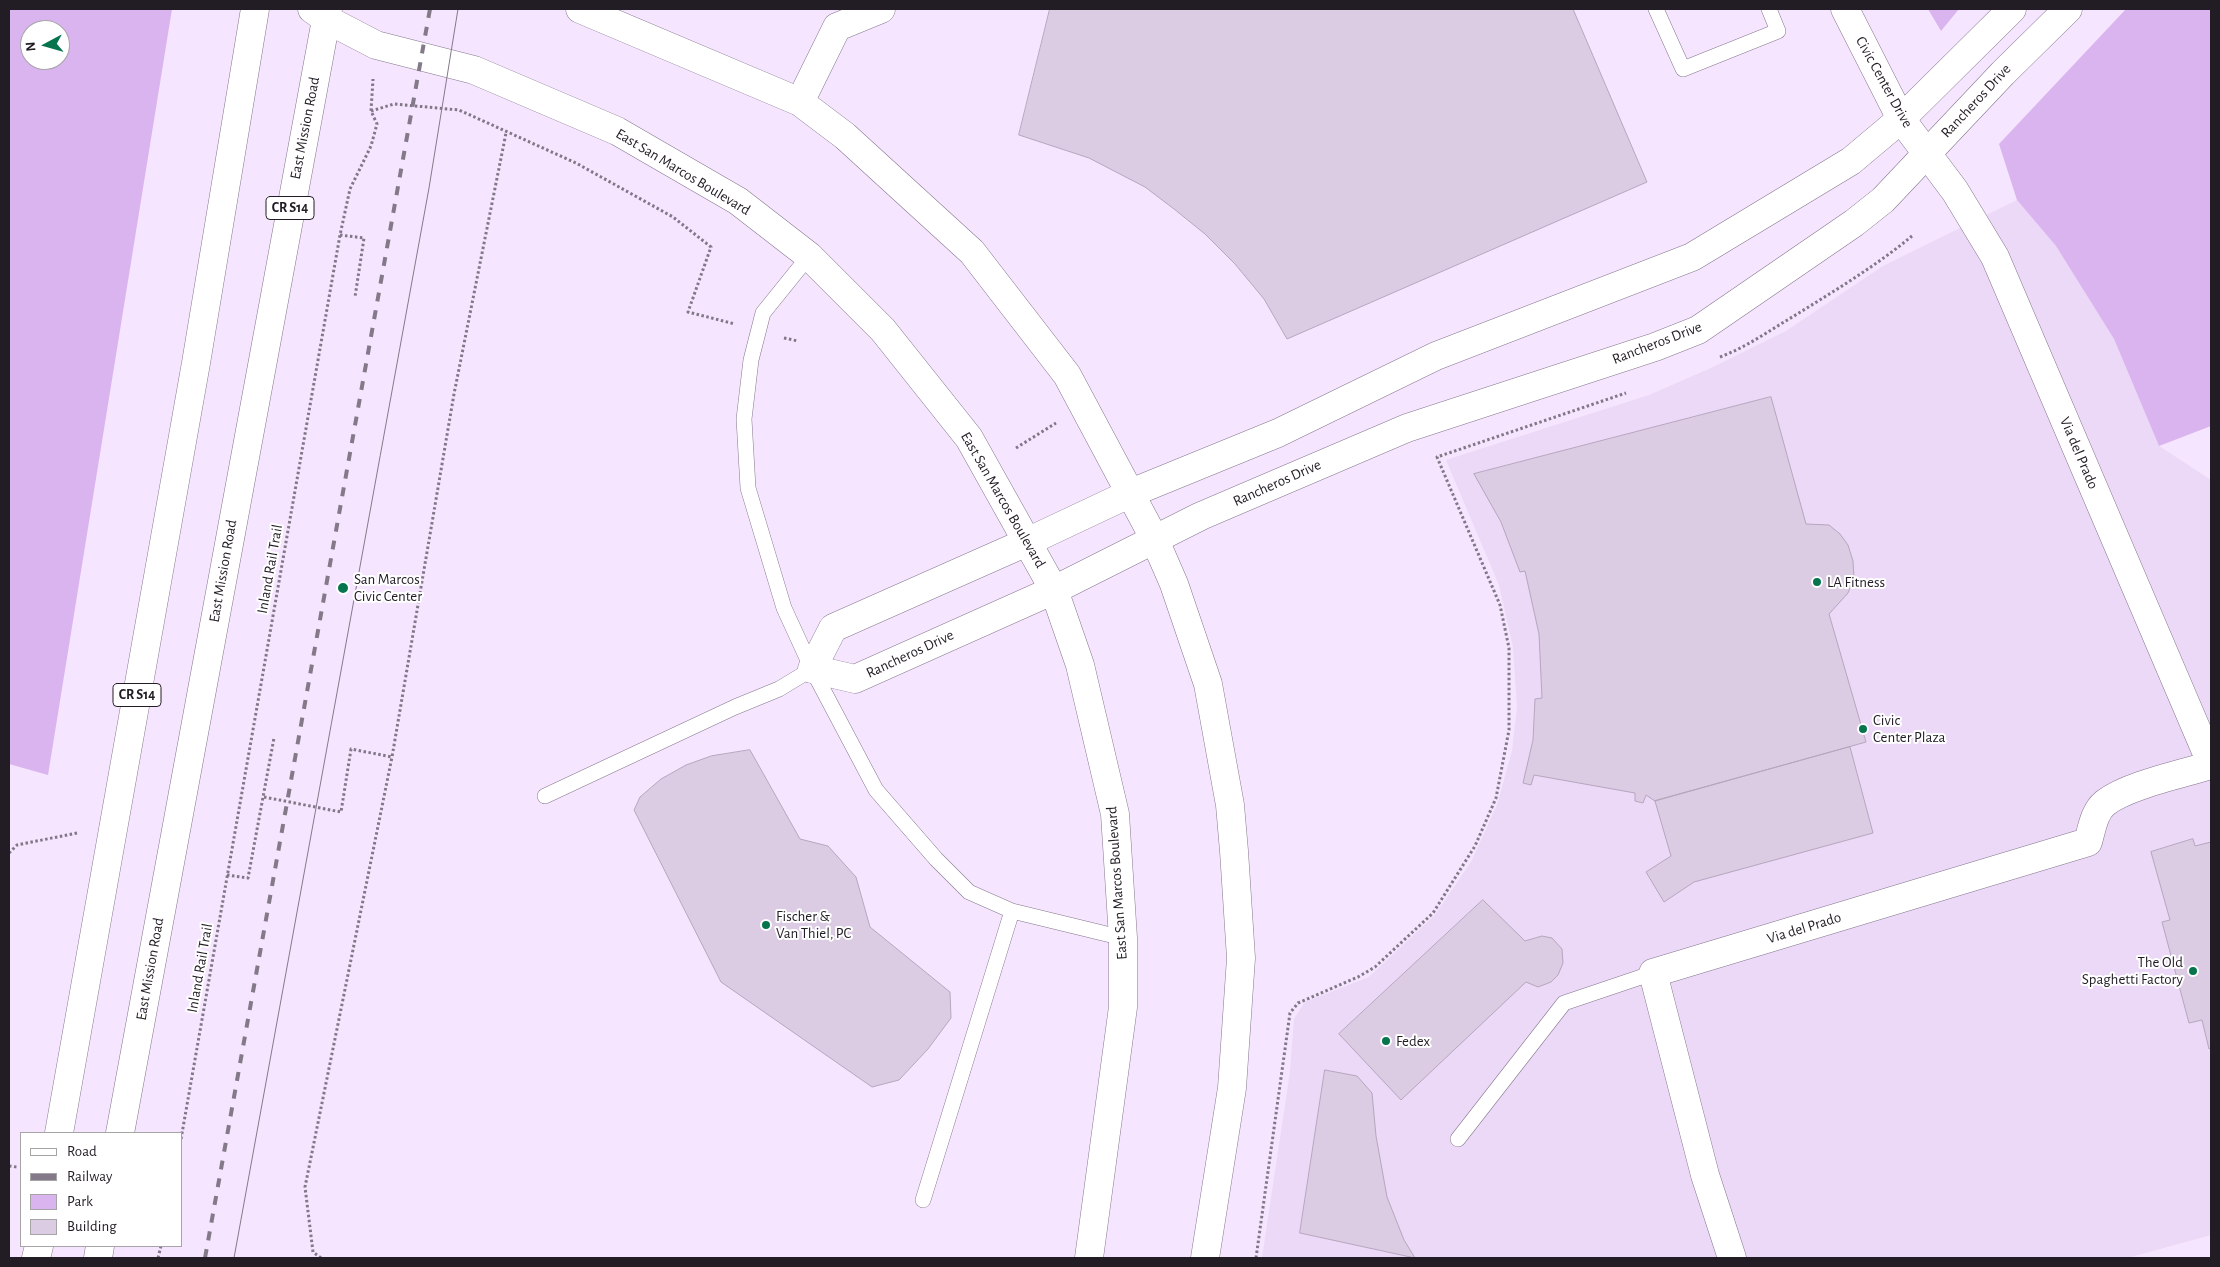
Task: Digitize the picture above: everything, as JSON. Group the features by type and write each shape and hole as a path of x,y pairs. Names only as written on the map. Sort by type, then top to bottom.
{"main road":[{"name":"CR S14","path":"59,1132 196,363 255,9"},
{"path":"580,9 800,102 846,136 972,252 1067,375 1154,538 1174,584 1208,684 1230,805 1233,841 1241,958 1232,1088 1206,1258"},
{"path":"615,9 632,31"},
{"path":"800,102 837,27 881,9"},
{"name":"Civic Center Drive","path":"1845,9 1901,119 1927,153"},
{"path":"812,670 833,628 1131,494 1278,432 1436,356 1692,257 1851,161 1901,119 2012,9"},
{"name":"Rancheros Drive","path":"812,670 855,679 1054,590 1154,538 1406,428 1654,348 1698,330 1854,224 1883,200 2003,73 2068,9"},
{"name":"East San Marcos Boulevard","path":"322,12 376,45 474,70 617,131 738,201 809,256 883,330 969,438 1054,590 1080,665 1115,814 1122,938 1123,1007 1089,1258"},
{"name":"East Mission Road","path":"120,1132 322,12"},
{"name":"Via del Prado","path":"1653,973 2088,842 2095,817 2105,804 2124,793 2211,764 1995,257 1955,191 1927,153"},
{"path":"1653,973 1705,1176 1732,1258"}],"lane":[{"path":"1656,9 1683,69 1778,31 1769,9"},
{"path":"809,256 763,313 751,360 744,419 748,488 784,608 812,670 876,790 936,859 969,892 1012,911 1122,938"},
{"path":"545,796 735,707 779,689 812,670"},
{"path":"923,1200 1012,911"},
{"path":"1458,1139 1564,1003 1653,973"}],"path":[{"name":"Inland Rail Trail","path":"182,1133 340,235 350,189 371,146 377,124 371,112 376,45"},
{"path":"371,112 394,104 459,110 592,172 672,217 711,246 688,312 798,342"},
{"path":"321,1258 313,1252 305,1187 392,757 454,394 506,133"},
{"path":"340,235 364,238 355,297"},
{"path":"1719,357 1737,350 1811,305 1891,253 1912,236"},
{"path":"1256,1258 1290,1013 1298,1003 1358,978 1375,967 1434,913 1475,846 1496,798 1509,730 1509,648 1500,605 1437,457 1630,392"},
{"path":"1016,448 1060,421"},
{"path":"228,875 248,878 274,738"},
{"path":"264,797 341,812 351,749 392,757"},
{"path":"9,853 17,845 77,833"},
{"path":"9,1166 17,1167"}],"shaded area":[{"name":"Civic Center Plaza","path":"2017,200 2056,246 2114,339 2159,446 2211,480 2211,1235 2127,1258 1262,1258 1290,1072 1294,1019 1305,1002 1369,977 1435,915 1471,862 1497,805 1512,751 1517,707 1513,647 1499,585 1446,460 1649,395 1711,368 1786,331 1883,266"}],"green space":[{"path":"9,9 172,9 48,775 9,764"},
{"path":"1928,9 1959,9 1941,31"},
{"path":"2126,9 2211,9 2211,426 2159,446 2114,339 2056,246 2017,200 1999,144"}],"building":[{"path":"1050,9 1573,9 1647,182 1287,339 1264,299 1235,264 1205,234 1174,209 1145,187 1089,158 1019,135"},
{"path":"1771,397 1806,524 1829,525 1840,534 1848,545 1853,561 1854,578 1848,593 1829,614 1866,742 1655,801 1646,795 1643,803 1635,801 1635,793 1534,775 1531,785 1523,783 1533,740 1535,699 1542,698 1539,634 1525,571 1520,572 1501,522 1474,474"},
{"path":"1850,747 1873,833 1694,882 1664,902 1646,872 1671,856 1655,801"},
{"path":"750,750 800,839 828,846 856,877 870,927 950,992 951,1018 928,1049 899,1080 872,1087 721,982 634,810 640,797 661,779 686,765 711,756"},
{"name":"The Old Spaghetti Factory","path":"2193,839 2195,846 2211,842 2211,1048 2209,1049 2202,1020 2189,1023 2162,922 2170,920 2151,852"},
{"path":"1483,900 1525,941 1542,936 1552,938 1562,949 1563,963 1558,975 1551,982 1538,987 1526,982 1401,1100 1339,1034"},
{"path":"1325,1070 1357,1076 1372,1093 1376,1136 1387,1197 1404,1240 1415,1258 1300,1233"}],"tram line":[{"path":"234,1258 429,188 458,9"}],"railway":[{"path":"205,1258 430,9"}],"place":[{"name":"LA Fitness","path":"1817,582"},
{"name":"San Marcos Civic Center","path":"343,588"},
{"name":"Civic Center Plaza","path":"1863,729"},
{"name":"Fischer & Van Thiel, PC","path":"766,925"},
{"name":"The Old Spaghetti Factory","path":"2193,971"},
{"name":"Fedex","path":"1386,1041"}]}
